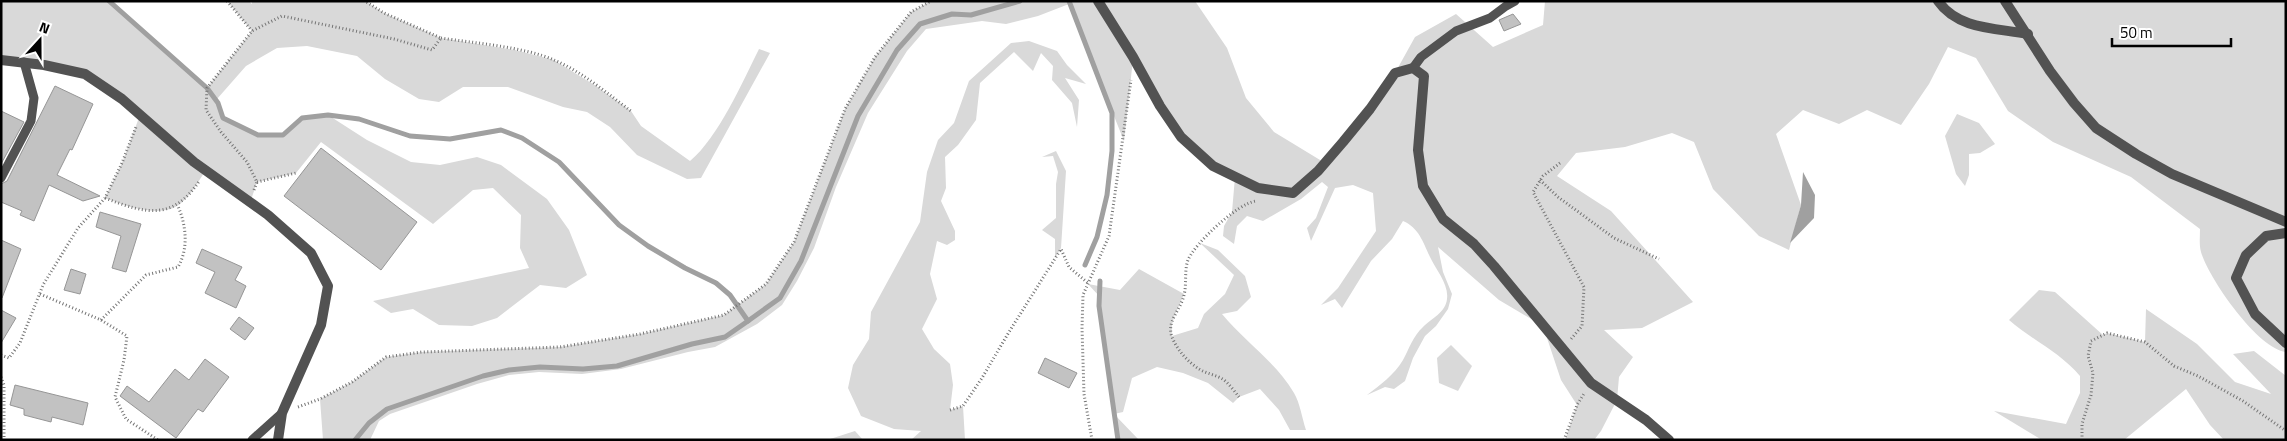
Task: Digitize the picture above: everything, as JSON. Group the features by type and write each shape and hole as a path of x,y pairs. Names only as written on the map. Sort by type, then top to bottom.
{"street":[{"path":"1098,1 1133,57 1160,106 1181,137 1213,166 1258,188 1293,193 1318,171 1343,142 1370,109 1395,73 1413,68 1424,76 1418,150 1422,186 1443,219 1474,244 1591,383 1646,420 1669,440"},
{"path":"1938,1 1945,12 1972,26 2028,34"},
{"path":"2005,1 2028,34 2050,71 2096,128 2136,154 2172,174 2286,222"},
{"path":"1,60 24,62 85,74 122,99 206,170 311,253 328,286 321,325 282,412 278,440"},
{"path":"2286,232 2266,236 2246,255 2236,278 2255,314 2286,343"}],"lane":[{"path":"1413,68 1421,57 1456,31 1490,18 1515,1"},
{"path":"1,178 32,121 34,98 24,62"},
{"path":"252,440 282,412"}],"path":[{"path":"227,1 252,31"},
{"path":"365,1 384,13 442,38 515,50 554,60 596,86 631,111"},
{"path":"282,412 328,394 352,382 386,357 422,352 560,348 640,334 724,315 766,284 794,242 845,109 875,58 911,12 931,1"},
{"path":"250,203 257,182 247,162 221,132 206,110 207,88 252,31 282,16 394,39 432,50 442,38"},
{"path":"1092,440 1084,394 1083,295 1109,236 1124,141 1133,57"},
{"path":"1,355 9,358 20,343 40,294 78,228 105,198 122,163 140,115"},
{"path":"1560,163 1540,180 1533,192 1584,287 1582,326 1562,350"},
{"path":"105,198 129,207 158,210 178,206 190,195 206,170"},
{"path":"257,182 296,173"},
{"path":"1540,180 1558,197 1614,238 1659,259"},
{"path":"1240,398 1224,380 1200,369 1181,353 1172,336 1171,322 1184,294 1188,260 1200,243 1232,212 1248,202 1259,200"},
{"path":"101,320 146,275 178,267 184,257 185,222 178,206"},
{"path":"950,410 963,406 1061,248 1069,267 1088,284"},
{"path":"40,294 101,320 127,336 124,360 115,397 126,419 158,440"},
{"path":"2082,440 2082,424 2091,396 2094,373 2088,356 2091,341 2107,333 2145,342 2174,366 2198,376 2243,401 2286,431"},
{"path":"1,377 4,385 4,440"},
{"path":"1564,440 1577,405 1591,383"}],"shaded area":[{"path":"1,1 109,1 207,88 252,31 227,1 249,1 252,4 252,1 365,1 384,13 441,38 515,50 554,60 596,86 631,111 641,126 690,161 720,124 759,49 770,53 701,178 687,179 637,155 610,127 587,112 563,107 508,87 463,87 439,102 419,99 385,79 357,56 307,46 277,48 246,66 217,99 224,118 258,135 283,135 302,118 328,115 367,140 411,162 440,165 477,157 501,165 547,199 569,230 587,275 566,288 540,285 497,318 472,326 439,325 413,309 391,313 373,301 529,268 520,248 521,215 493,188 473,190 433,224 321,142 296,173 257,182 250,203 206,170 188,197 180,204 163,211 143,210 105,198 122,163 140,115 85,74 1,60"},
{"path":"931,1 1195,1 1227,48 1246,98 1274,132 1325,163 1395,73 1415,37 1456,14 1493,47 1543,25 1545,1 2286,1 2286,352 2275,348 2262,339 2224,295 2201,252 2200,229 2131,177 2053,142 2008,111 1976,58 1948,47 1929,84 1901,125 1867,110 1839,124 1803,110 1776,134 1801,205 1789,250 1759,236 1713,189 1694,142 1672,133 1625,147 1576,153 1557,176 1611,211 1693,302 1642,328 1604,330 1633,357 1619,377 1617,400 1601,431 1594,440 1565,440 1577,405 1561,380 1543,326 1499,300 1438,247 1443,272 1452,294 1448,309 1436,326 1425,336 1413,358 1405,381 1394,389 1385,387 1367,395 1395,370 1403,360 1416,334 1446,304 1447,293 1444,283 1417,232 1403,221 1392,239 1371,261 1342,308 1335,299 1321,305 1338,288 1376,231 1373,193 1353,185 1335,188 1311,241 1307,228 1316,218 1328,187 1322,182 1301,199 1263,221 1247,216 1237,226 1234,244 1223,236 1224,226 1232,212 1235,177 1181,137 1133,59 1124,141 1069,4 1038,16 1006,24 982,21 926,29 907,51 868,113 836,187 814,248 797,281 782,305 757,324 715,347 621,369 582,374 539,372 509,375 390,414 379,421 370,440 323,440 320,399 352,382 386,357 422,352 560,347 640,334 724,315 766,284 794,242 845,109 875,57 911,12"},
{"path":"1029,41 1057,51 1067,65 1086,84 1065,78 1079,100 1077,127 1072,103 1052,80 1053,66 1041,53 1033,71 1014,52 980,83 976,120 958,145 945,157 946,188 941,201 955,231 955,240 947,245 937,241 930,274 937,299 922,329 934,349 950,364 953,385 950,410 963,406 965,440 911,440 921,431 894,429 861,416 848,388 853,365 869,339 871,312 920,222 927,172 938,140 954,123 969,81 1011,43"},
{"path":"1957,114 1979,123 1995,144 1980,153 1969,154 1969,175 1965,186 1956,174 1945,136"},
{"path":"1056,151 1066,171 1061,248 1055,258 1055,239 1042,230 1056,218 1058,172 1053,156 1042,157"},
{"path":"1803,172 1815,195 1814,218 1790,243 1801,205"},
{"path":"1200,243 1218,250 1245,276 1251,297 1237,311 1222,314 1287,382 1298,401 1306,430 1290,430 1279,410 1260,389 1239,397 1233,403 1208,383 1183,373 1157,367 1132,378 1123,412 1114,414 1099,296 1088,284 1120,290 1139,269 1184,294 1173,319 1172,336 1198,328 1204,314 1225,294 1234,275"},
{"path":"2039,290 2055,292 2103,335 2107,333 2145,342 2146,309 2197,344 2235,382 2271,394 2233,354 2254,351 2286,376 2286,440 2224,440 2210,425 2186,389 2124,440 2042,440 1994,411 2066,424 2080,393 2080,376 2064,360 2009,320"},
{"path":"1451,345 1472,366 1458,391 1439,383 1437,358"},
{"path":"1114,414 1139,440 1118,440"},
{"path":"855,431 863,440 827,440"}],"building":[{"path":"1513,14 1521,24 1504,31 1499,20"},
{"path":"55,86 93,104 72,150 70,149 57,175 100,196 83,201 49,185 34,221 20,215 22,211 1,202 1,184 7,181"},
{"path":"1,111 24,122 1,164"},
{"path":"321,148 417,222 381,270 284,196"},
{"path":"100,212 141,224 126,272 112,268 121,236 96,227"},
{"path":"1,240 21,249 2,298 1,298"},
{"path":"202,249 242,267 235,280 246,286 236,308 205,293 215,272 196,263"},
{"path":"71,269 86,274 80,294 64,290"},
{"path":"1,310 16,318 1,343"},
{"path":"239,317 254,328 245,340 230,329"},
{"path":"1045,358 1077,373 1069,388 1038,373"},
{"path":"205,359 229,377 203,412 198,409 176,438 120,396 127,386 149,402 175,369 189,380"},
{"path":"15,385 88,403 83,425 52,417 51,422 24,415 24,409 10,405"}],"waterway":[{"path":"109,1 207,88 218,103 223,118 258,135 283,135 302,118 328,115 359,119 410,136 450,139 501,130 522,138 559,162 619,225 648,246 685,268 716,283 730,295 748,321"},
{"path":"355,440 369,423 387,409 483,376 509,370 540,367 583,369 617,366 692,344 725,337 780,298 801,261 858,116 897,50 920,24 952,14 971,15 1020,1"},
{"path":"1069,1 1112,113 1112,151 1107,195 1097,237 1085,265"},
{"path":"1100,281 1099,306 1118,440"}]}
